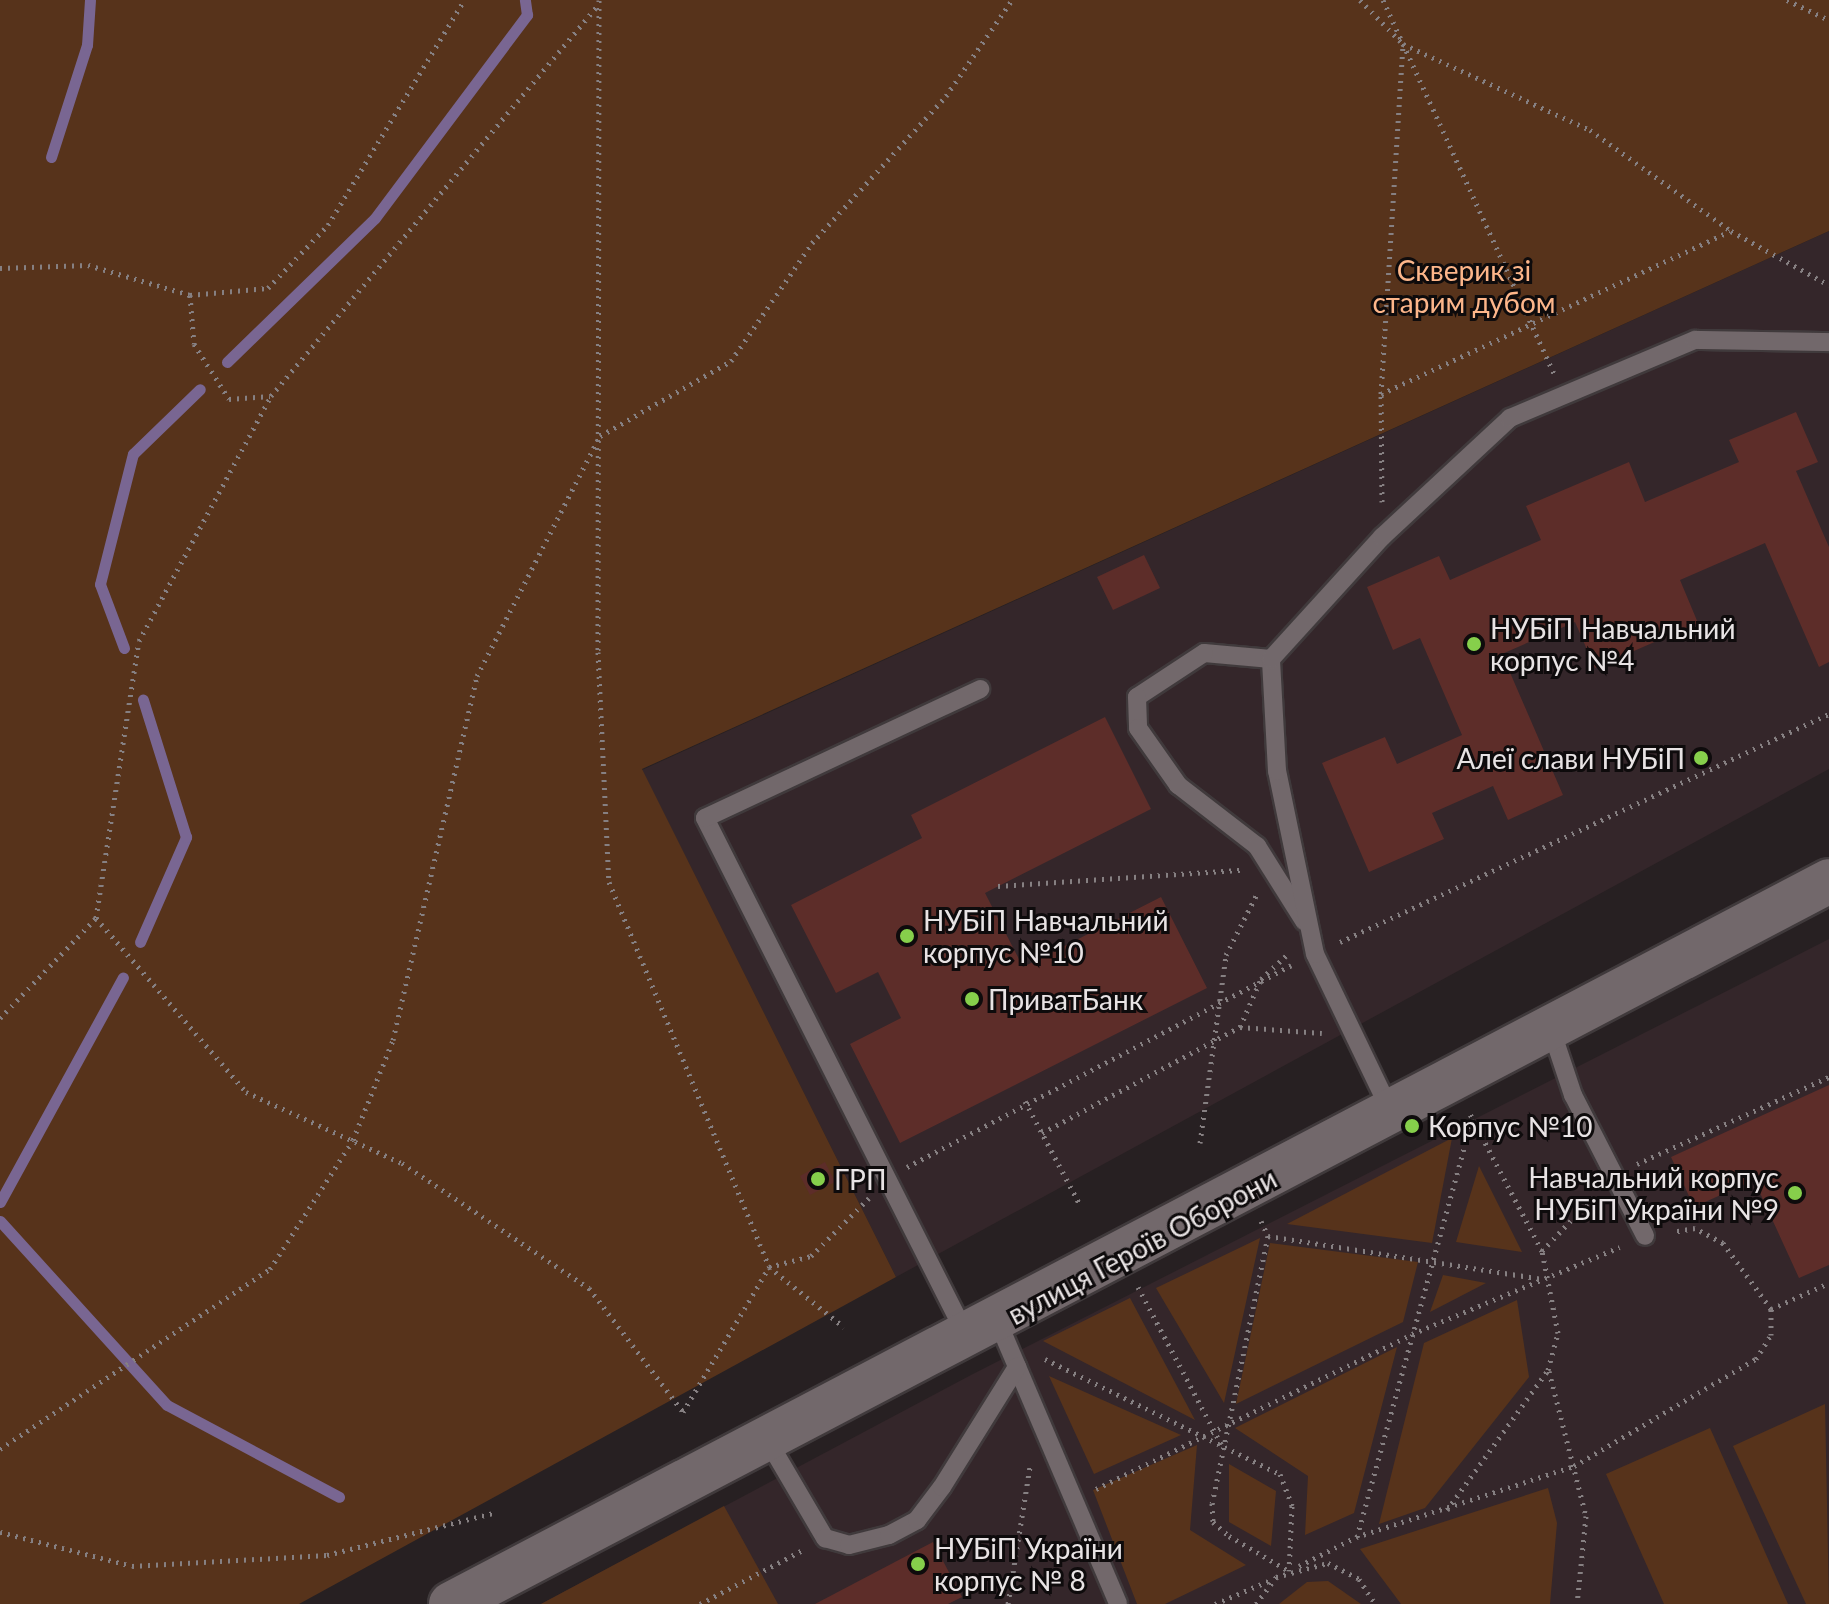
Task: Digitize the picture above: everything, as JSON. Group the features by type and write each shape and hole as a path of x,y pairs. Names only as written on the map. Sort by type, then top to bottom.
{"street":[{"name":"вулиця Героїв Оборони","path":"470,1600 768,1441 991,1336 1391,1113 1829,881"}],"lane":[{"path":"1391,1113 1315,954 1277,771 1271,659 1382,537 1510,418 1695,340 1829,342"},
{"path":"1271,659 1204,653 1137,697 1138,728 1154,758 1257,846 1310,932"},
{"path":"980,689 705,818 889,1177 991,1336 1017,1367 1118,1604"},
{"path":"1551,1029 1573,1095 1645,1236"},
{"path":"768,1441 825,1538 849,1545 917,1520 1017,1367"}],"path":[{"path":"0,268 88,265 190,295 268,288 328,225 464,0"},
{"path":"0,1449 270,1269 353,1140 393,1040 477,676 600,436 731,361 812,243 946,96 1012,0"},
{"path":"1360,0 1403,44 1590,130 1731,231 1829,285"},
{"path":"1383,0 1563,396"},
{"path":"1787,0 1829,20"},
{"path":"599,2 598,652 609,882 769,1267 844,1327"},
{"path":"0,1018 96,918 139,641 271,396 599,2"},
{"path":"1382,537 1381,394 1403,44"},
{"path":"1381,394 1731,231"},
{"path":"190,295 194,344 229,399 271,396"},
{"path":"96,918 246,1092 402,1163 589,1288 683,1412 769,1267 811,1256 889,1177 1025,1101 1261,979 1829,714"},
{"path":"998,886 1271,868"},
{"path":"1200,1143 1226,955 1271,868"},
{"path":"1240,1027 1261,979 1310,932"},
{"path":"1042,1133 1240,1027 1355,1035"},
{"path":"1542,1251 1614,1175 1829,1077"},
{"path":"1025,1101 1080,1205"},
{"path":"1445,1512 1548,1370 1558,1333 1556,1300 1545,1280 1542,1251 1467,1107"},
{"path":"1356,1537 1429,1261 1472,1118"},
{"path":"1073,1500 1217,1434 1412,1334 1645,1236 1695,1228 1723,1243 1771,1309 1771,1335 1756,1359 1574,1466 1445,1512 1356,1537 1215,1604"},
{"path":"1289,1571 1213,1522 1221,1445 1268,1236 1545,1280"},
{"path":"1136,1282 1221,1445"},
{"path":"1771,1309 1827,1285"},
{"path":"991,1336 1280,1474 1290,1487 1289,1571"},
{"path":"1548,1370 1586,1516 1577,1604"},
{"path":"1008,1604 1038,1418"},
{"path":"0,1532 132,1566 327,1555 493,1513"},
{"path":"700,1604 825,1538"},
{"path":"1299,1566 1328,1563 1359,1579 1375,1604"},
{"path":"1256,1604 1276,1577"}],"shaded area":[{"path":"1829,231 1829,769 896,1277 642,770"},
{"path":"1829,939 1829,1604 541,1604 971,1375"}],"green space":[{"name":"Скверик зі старим дубом","path":"0,0 1829,0 1829,231 642,769 896,1277 299,1604 0,1604"},
{"path":"1452,1138 1432,1243 1287,1224"},
{"path":"1479,1166 1522,1252 1456,1242"},
{"path":"1260,1238 1224,1403 1156,1288"},
{"path":"1270,1243 1418,1262 1403,1322 1236,1404"},
{"path":"1443,1275 1486,1283 1430,1312"},
{"path":"1130,1298 1195,1420 1043,1341"},
{"path":"1517,1300 1529,1377 1425,1508 1379,1524 1424,1343"},
{"path":"1397,1347 1354,1513 1305,1535 1308,1476 1235,1428"},
{"path":"1049,1376 1181,1435 1094,1474"},
{"path":"1825,1404 1829,1604 1806,1604 1733,1446"},
{"path":"1710,1428 1788,1604 1664,1604 1606,1474"},
{"path":"1197,1445 1190,1530 1246,1565 1165,1604 1137,1604 1093,1490"},
{"path":"1229,1464 1276,1491 1271,1546 1229,1522"},
{"path":"1548,1488 1557,1523 1550,1604 1401,1604 1360,1549"},
{"path":"724,1506 778,1604 541,1604"},
{"path":"1328,1581 1361,1604 1279,1604 1307,1582"}],"building":[{"name":"НУБіП Навчальний корпус №4","path":"1796,412 1818,462 1796,471 1829,547 1829,662 1819,667 1765,543 1680,580 1698,623 1595,668 1575,622 1502,654 1563,795 1508,820 1493,786 1432,813 1444,839 1369,872 1322,763 1385,737 1397,764 1462,735 1420,638 1393,650 1367,587 1439,556 1450,580 1541,540 1526,506 1629,462 1645,502 1739,462 1729,440"},
{"path":"1144,555 1160,588 1113,610 1097,577"},
{"name":"НУБіП Навчальний корпус №10","path":"1105,717 1151,809 985,893 1023,967 1161,897 1207,988 900,1143 850,1044 901,1018 878,972 836,993 791,905 922,838 911,815"},
{"name":"Навчальний корпус НУБіП України №9","path":"1829,1085 1829,1265 1799,1278 1754,1180 1694,1207 1671,1157"},
{"name":"ГРП","path":"825,1162 835,1182 810,1195 800,1176"},
{"name":"НУБіП України корпус № 8","path":"933,1542 962,1597 948,1604 815,1604"}],"waterway":[{"path":"51,157 87,45 90,0"},
{"path":"227,362 375,218 527,15 525,0"},
{"path":"124,648 100,584 133,454 200,389"},
{"path":"140,942 186,837 143,700"},
{"path":"0,1202 123,977"},
{"path":"0,1221 167,1405 339,1497"}],"place":[{"name":"НУБіП Навчальний корпус №4","path":"1474,644"},
{"name":"Алеї слави НУБіП","path":"1701,758"},
{"name":"НУБіП Навчальний корпус №10","path":"907,936"},
{"name":"ПриватБанк","path":"972,999"},
{"name":"Корпус №10","path":"1412,1126"},
{"name":"ГРП","path":"818,1179"},
{"name":"Навчальний корпус НУБіП України №9","path":"1795,1193"},
{"name":"НУБіП України корпус № 8","path":"918,1564"}]}
